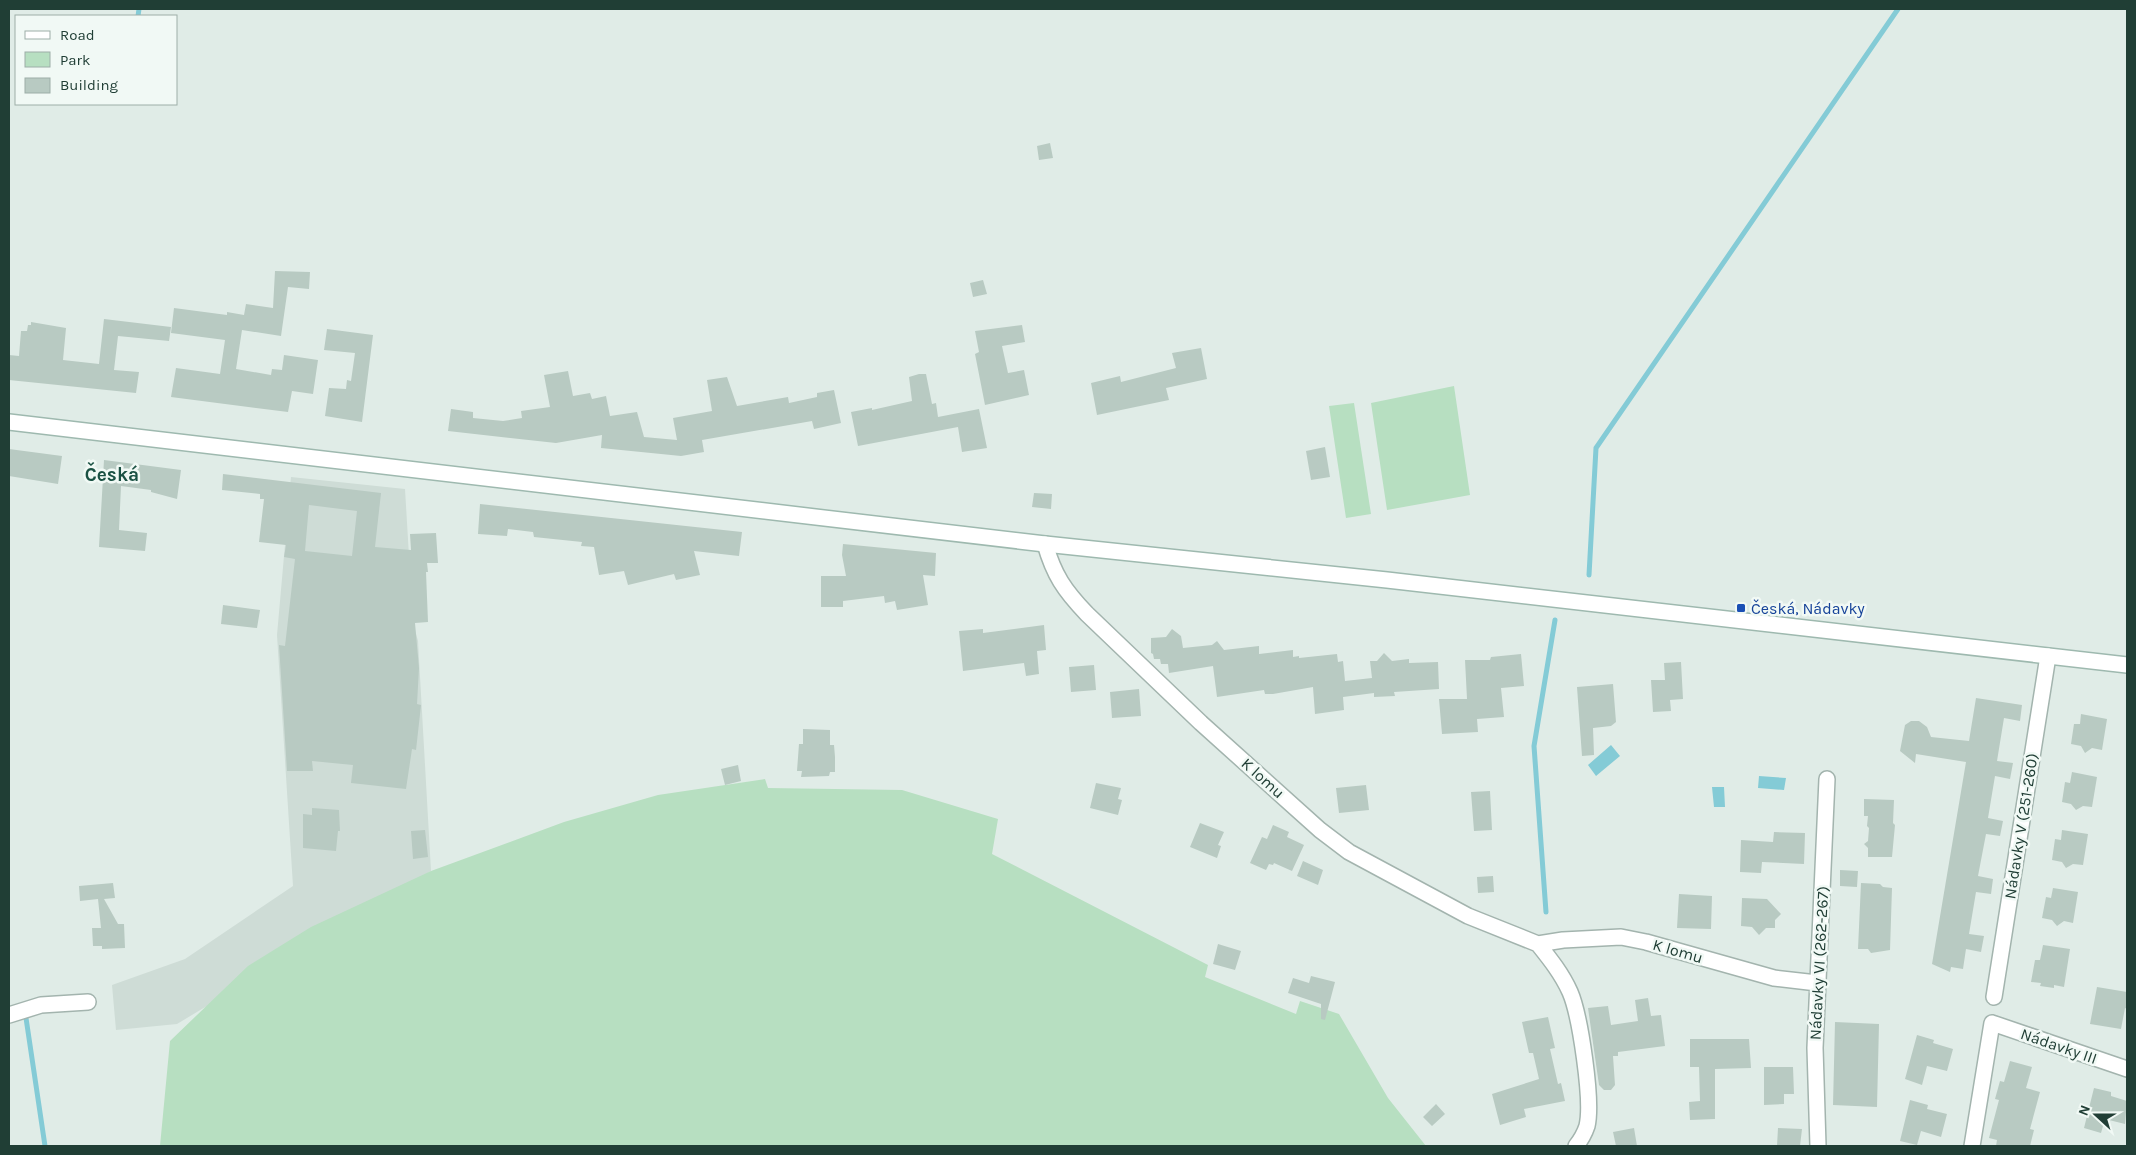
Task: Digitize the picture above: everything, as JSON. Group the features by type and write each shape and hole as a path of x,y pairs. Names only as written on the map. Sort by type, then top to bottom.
{"street":[{"path":"9,422 1044,544 1336,574 2127,665"},
{"name":"K lomu","path":"1044,544 1056,575 1071,597 1087,614 1201,723 1320,830 1349,852 1468,916 1538,944 1563,940 1621,937 1646,942 1774,978 1817,983"},
{"name":"Nádavky V (251-260)","path":"1994,997 2048,656"},
{"name":"Nádavky VI (262-267)","path":"1818,1146 1815,1048 1827,779"},
{"path":"1538,944 1563,978 1571,994 1577,1014 1589,1099 1587,1126 1576,1146"},
{"path":"9,1015 41,1005 88,1002"},
{"name":"Nádavky III","path":"1972,1146 1992,1023 2127,1069"}],"shaded area":[{"path":"291,477 405,489 413,623 418,641 431,871 177,1024 116,1030 112,985 185,959 293,886 277,635"}],"green space":[{"path":"1454,386 1470,495 1387,510 1371,403"},
{"path":"1354,403 1371,514 1346,518 1329,406"},
{"path":"765,779 768,788 902,790 998,819 992,854 1208,965 1205,977 1296,1014 1300,1001 1339,1014 1388,1098 1426,1146 160,1146 170,1041 248,966 311,927 431,871 564,822 658,795"}],"water":[{"path":"1611,745 1620,756 1596,776 1588,765"},
{"path":"1759,776 1786,778 1784,790 1758,788"},
{"path":"1712,787 1724,787 1725,807 1714,807"}],"building":[{"path":"1050,143 1053,158 1039,160 1037,146"},
{"path":"275,271 310,272 309,289 288,287 281,336 242,330 236,369 271,375 272,369 282,370 284,355 318,360 313,394 292,391 288,412 171,397 176,368 220,374 225,340 171,333 174,308 227,315 227,312 244,315 246,304 273,308"},
{"path":"983,280 987,294 973,297 970,283"},
{"path":"104,319 171,327 169,341 118,336 114,370 139,372 136,393 9,380 9,355 19,356 21,331 27,331 28,325 31,325 31,322 66,328 63,360 99,364"},
{"path":"1022,325 1025,342 1002,346 1008,373 1024,370 1029,395 985,405 975,354 979,352 975,331"},
{"path":"327,329 373,335 362,422 325,416 329,388 346,389 347,380 351,381 355,353 324,350"},
{"path":"1201,348 1207,379 1166,388 1169,400 1097,415 1091,383 1120,376 1121,382 1176,368 1172,353"},
{"path":"568,371 573,396 590,393 592,399 606,396 610,416 637,412 644,437 677,440 673,418 712,411 707,380 727,377 737,406 788,397 789,403 817,397 817,393 834,390 841,423 814,429 812,421 702,440 704,452 681,456 601,448 602,435 556,443 448,431 451,409 473,412 473,418 503,421 522,418 521,411 550,407 544,375"},
{"path":"926,374 932,404 936,403 938,417 979,409 987,448 962,452 958,427 858,446 851,412 872,408 872,410 912,401 909,377"},
{"path":"1325,447 1330,477 1311,480 1306,451"},
{"path":"9,449 62,456 58,484 9,476"},
{"path":"104,460 181,470 177,499 151,492 151,490 121,486 119,530 147,533 145,551 99,547"},
{"path":"223,474 381,493 375,547 411,550 410,534 436,533 438,563 427,563 428,572 426,572 428,622 415,623 419,668 417,704 421,705 416,750 412,749 406,789 351,783 353,765 312,761 313,771 287,771 279,645 285,646 295,559 284,557 286,545 259,542 264,499 260,499 260,494 222,490","holes":["309,505 357,511 352,556 305,551"]},
{"path":"1034,493 1052,494 1051,509 1032,507"},
{"path":"480,504 742,532 739,556 694,551 700,575 676,580 674,574 628,585 624,571 599,575 594,547 581,546 582,542 534,537 533,532 508,529 507,536 478,534"},
{"path":"843,544 936,553 935,576 923,575 928,605 897,610 895,601 885,603 884,596 843,601 843,607 821,607 821,576 846,576 842,555"},
{"path":"223,605 260,610 257,628 221,624"},
{"path":"1044,625 1046,650 1037,651 1039,674 1026,676 1024,663 963,671 959,631 983,629 983,633"},
{"path":"1172,629 1181,636 1183,648 1212,645 1217,641 1224,650 1259,646 1259,654 1293,650 1293,657 1299,656 1299,658 1337,654 1338,662 1343,661 1345,681 1372,678 1370,661 1377,661 1384,653 1392,661 1409,659 1409,663 1438,662 1439,689 1394,692 1395,696 1374,697 1374,693 1343,697 1344,710 1315,714 1313,687 1273,694 1265,694 1264,690 1217,697 1213,666 1169,673 1168,664 1161,664 1160,659 1154,659 1151,653 1151,638 1166,637"},
{"path":"1521,654 1524,686 1501,688 1504,717 1477,719 1478,732 1442,734 1439,699 1467,699 1465,660 1490,660 1491,657"},
{"path":"1681,662 1683,699 1670,700 1671,711 1653,712 1651,680 1665,680 1664,663"},
{"path":"1094,665 1096,690 1071,692 1069,667"},
{"path":"1613,684 1616,722 1611,726 1593,728 1594,755 1582,756 1577,687"},
{"path":"1139,689 1141,716 1112,718 1110,692"},
{"path":"1976,698 2022,705 2020,721 2004,718 1997,761 2013,763 2010,779 1995,776 1988,818 2003,821 2000,836 1986,834 1978,876 1993,879 1991,894 1976,892 1969,934 1984,936 1981,952 1966,949 1963,969 1951,967 1950,972 1932,964 1966,762 1916,754 1915,763 1900,751 1905,725 1911,721 1919,721 1927,727 1931,737 1969,741"},
{"path":"2081,714 2107,719 2102,750 2092,748 2085,753 2081,746 2071,744 2074,724 2080,724"},
{"path":"803,729 830,730 830,745 834,745 835,772 830,772 829,776 801,777 802,771 797,771 799,744 803,744"},
{"path":"738,765 741,781 725,785 721,769"},
{"path":"2072,772 2097,777 2092,807 2083,806 2076,810 2071,804 2062,802 2065,782 2070,783"},
{"path":"1096,783 1121,788 1118,799 1122,800 1118,815 1090,808"},
{"path":"1366,785 1369,810 1339,813 1336,788"},
{"path":"1490,791 1492,830 1474,831 1471,792"},
{"path":"1864,799 1894,800 1893,823 1895,825 1892,857 1868,857 1868,848 1864,844 1868,841 1869,828 1867,826 1868,816 1864,816"},
{"path":"312,808 339,810 340,831 338,831 336,851 303,848 303,814 312,815"},
{"path":"1200,823 1224,832 1218,845 1221,846 1217,858 1190,847"},
{"path":"1273,825 1289,832 1287,837 1304,845 1292,871 1274,863 1273,865 1269,864 1266,870 1250,863 1262,837 1267,839"},
{"path":"425,830 428,857 413,859 411,831"},
{"path":"2062,830 2088,834 2083,865 2073,864 2066,868 2062,862 2052,860 2055,839 2061,840"},
{"path":"1774,832 1805,833 1804,864 1762,862 1761,873 1740,872 1741,840 1773,842"},
{"path":"1303,861 1323,870 1318,885 1297,876"},
{"path":"1840,870 1858,871 1857,887 1840,886"},
{"path":"1493,876 1494,892 1478,893 1477,877"},
{"path":"113,883 115,898 104,899 118,924 124,924 125,948 102,949 102,946 93,946 92,928 101,928 98,899 80,901 79,886"},
{"path":"1861,883 1880,884 1883,887 1892,888 1890,950 1871,953 1868,949 1858,949"},
{"path":"2053,888 2078,892 2073,923 2064,921 2057,926 2052,920 2042,918 2046,897 2051,898"},
{"path":"1679,894 1712,896 1711,929 1677,928"},
{"path":"1742,898 1767,899 1781,914 1775,920 1775,928 1766,928 1759,935 1752,927 1741,926"},
{"path":"1218,944 1241,951 1235,970 1213,964"},
{"path":"2043,945 2070,949 2064,987 2054,985 2054,988 2040,986 2041,983 2031,982 2035,960 2040,960"},
{"path":"1311,976 1335,982 1325,1020 1321,1019 1321,1004 1288,993 1293,978 1309,983"},
{"path":"2097,987 2127,992 2127,1009 2125,1008 2121,1029 2090,1024"},
{"path":"1648,998 1651,1016 1661,1015 1665,1046 1618,1052 1618,1056 1613,1056 1615,1085 1611,1090 1604,1090 1599,1085 1588,1008 1608,1006 1611,1025 1638,1021 1635,1000"},
{"path":"1548,1017 1555,1048 1550,1049 1558,1084 1561,1083 1565,1101 1524,1109 1526,1117 1500,1125 1492,1094 1539,1079 1533,1053 1529,1053 1522,1022"},
{"path":"1835,1022 1879,1024 1877,1107 1833,1105"},
{"path":"1917,1035 1934,1040 1933,1043 1953,1049 1947,1071 1927,1066 1922,1085 1905,1079"},
{"path":"1690,1039 1749,1039 1751,1068 1715,1069 1715,1119 1690,1120 1689,1102 1700,1101 1699,1067 1690,1067"},
{"path":"2010,1061 2032,1067 2026,1088 2040,1092 2030,1129 2034,1130 2030,1146 1996,1146 1997,1140 1989,1138 1999,1100 1995,1099 2000,1081 2004,1082"},
{"path":"1764,1067 1793,1067 1794,1094 1784,1094 1784,1104 1764,1105"},
{"path":"2094,1088 2111,1092 2111,1096 2127,1101 2125,1124 2105,1119 2101,1133 2084,1128"},
{"path":"1910,1100 1928,1105 1927,1109 1947,1114 1941,1137 1921,1131 1917,1145 1900,1141"},
{"path":"1436,1104 1445,1114 1432,1126 1423,1117"},
{"path":"1634,1128 1637,1146 1616,1146 1613,1132"},
{"path":"1778,1128 1802,1129 1800,1146 1777,1146"}],"waterway":[{"path":"138,15 139,9"},
{"path":"1589,575 1596,448 1898,9"},
{"path":"1546,912 1534,746 1555,620"},
{"path":"26,1018 45,1146"}],"place":[{"name":"Česká, Nádavky","path":"1741,608"}],"district":[{"name":"Česká","path":"112,475"}]}
